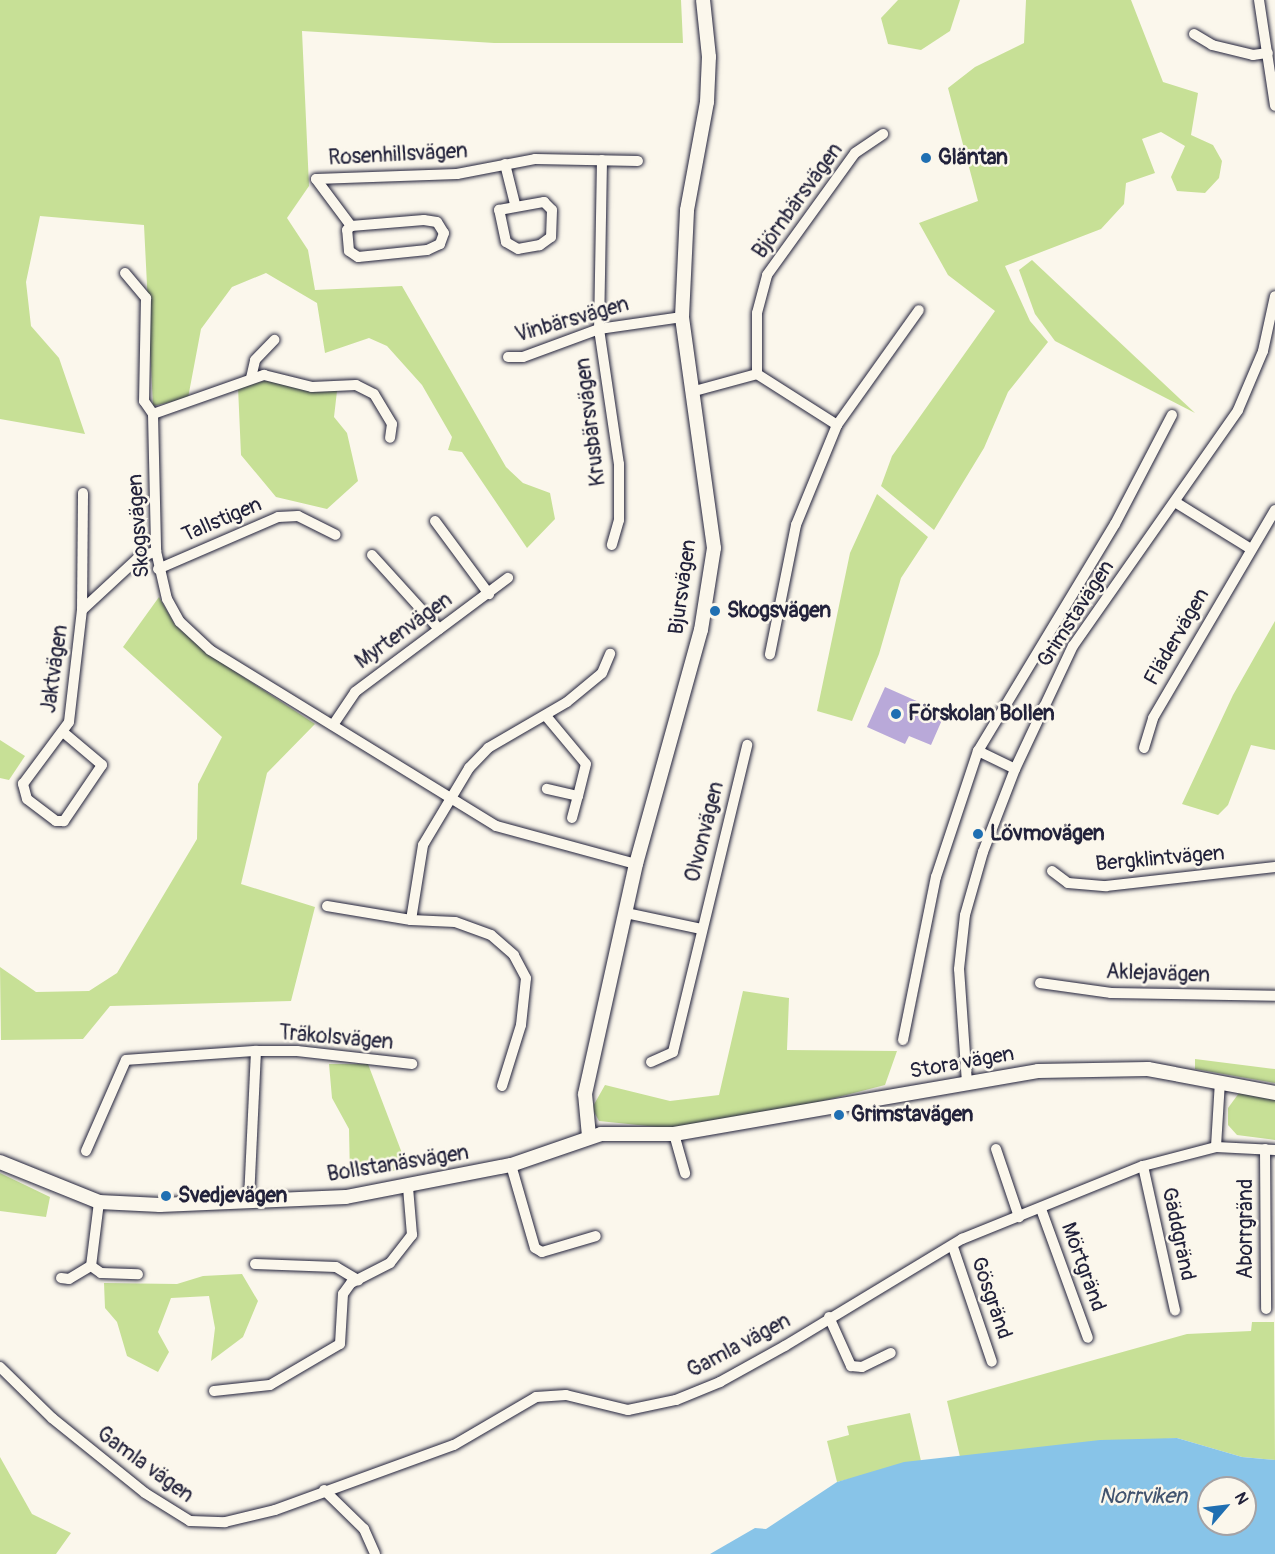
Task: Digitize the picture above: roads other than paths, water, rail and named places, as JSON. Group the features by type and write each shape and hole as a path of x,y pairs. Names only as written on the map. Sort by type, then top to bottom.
{"street":[{"name":"Bjursvägen","path":"589,1136 585,1094 636,864 701,630 714,548 682,316 687,210 707,102 710,57 704,0"},
{"path":"1259,0 1275,106"},
{"path":"1194,34 1212,45 1252,55 1268,53"},
{"name":"Björnbärsvägen","path":"757,374 757,313 767,275 850,158 883,134"},
{"path":"599,329 602,160"},
{"name":"Rosenhillsvägen","path":"351,226 316,179 457,174 505,164 602,160 638,161"},
{"path":"505,164 515,204"},
{"path":"544,202 552,210 551,237 540,246 518,249 506,242 500,210 515,204 544,202"},
{"path":"424,220 437,222 444,233 440,244 427,250 358,257 348,251 346,230 351,226 424,220"},
{"name":"Skogsvägen","path":"125,273 146,298 144,401 153,414 156,552 158,569 180,622 210,650 333,725 449,800 496,826 564,848 636,864"},
{"name":"Grimstavägen","path":"967,1083 959,969 965,915 983,852 1015,769 1073,646 1238,410 1263,351 1275,296"},
{"path":"770,654 796,525 837,425 919,310"},
{"name":"Vinbärsvägen","path":"508,357 523,357 599,329 682,316"},
{"name":"Krusbärsvägen","path":"599,329 619,464 619,520 612,545"},
{"path":"251,378 255,360 274,340"},
{"path":"691,392 757,374 837,425"},
{"path":"153,414 251,378 275,377 312,387 356,385 374,394 386,407 392,424 390,438"},
{"path":"903,1040 936,877 978,751 1114,524 1172,415"},
{"name":"Jaktvägen","path":"63,732 102,765 64,821 56,821 27,799 23,784 63,732 73,696 82,610 83,494"},
{"path":"1175,502 1251,549"},
{"name":"Flädervägen","path":"1144,748 1153,718 1275,510"},
{"name":"Tallstigen","path":"158,569 278,517 298,516 336,535"},
{"path":"435,521 489,594"},
{"name":"Jaktvägen","path":"82,610 136,560 156,552"},
{"path":"372,555 439,629"},
{"name":"Myrtenvägen","path":"333,725 355,692 508,578"},
{"path":"411,920 423,845 449,800 488,748 546,716 602,673 610,654"},
{"path":"546,716 586,764 572,818"},
{"name":"Olvonvägen","path":"651,1062 674,1052 700,929 747,745"},
{"path":"978,751 1015,769"},
{"path":"547,789 579,796"},
{"name":"Bergklintvägen","path":"1052,870 1068,883 1106,886 1275,867"},
{"path":"327,906 411,920 455,922 491,935 514,955 526,978 521,1025 502,1086"},
{"path":"626,913 700,929"},
{"name":"Aklejavägen","path":"1040,983 1111,993 1275,996"},
{"path":"86,1151 126,1060 256,1051 249,1200"},
{"name":"Träkolsvägen","path":"256,1051 297,1051 412,1064"},
{"name":"Stora vägen","path":"589,1136 674,1134 1038,1071 1112,1067 1220,1081 1275,1093"},
{"path":"1220,1081 1216,1147 1270,1150"},
{"path":"674,1134 685,1173"},
{"name":"Bollstanäsvägen","path":"0,1162 99,1202 160,1204 346,1197 408,1187 511,1165 545,1156 589,1136"},
{"name":"Gamla vägen","path":"0,1367 116,1473 190,1521 225,1522 454,1445 537,1396 566,1395 628,1410 676,1400 720,1382 953,1247 962,1239 1143,1166 1216,1147"},
{"path":"996,1149 1019,1216"},
{"name":"Aborrgränd","path":"1266,1309 1270,1150"},
{"path":"511,1165 535,1248 542,1252 596,1236"},
{"name":"Gäddgränd","path":"1143,1166 1175,1310"},
{"path":"213,1391 270,1385 328,1354 340,1344 344,1331 343,1294 358,1280 390,1263 412,1235 408,1187"},
{"path":"91,1266 99,1202"},
{"name":"Mörtgränd","path":"1041,1209 1088,1338"},
{"name":"Gösgränd","path":"953,1247 992,1362"},
{"path":"255,1264 336,1267 358,1280"},
{"path":"91,1266 101,1273 138,1274"},
{"path":"61,1278 69,1279 91,1266"},
{"path":"829,1317 851,1366 862,1367 891,1353"},
{"path":"324,1490 364,1529 375,1554"}],"water":[{"name":"Norrviken","path":"1177,1438 1242,1457 1275,1460 1275,1554 710,1554 755,1528 766,1529 837,1482 904,1462 1100,1440"}],"place":[{"name":"Gläntan","path":"926,158"},
{"name":"Skogsvägen","path":"715,611"},
{"name":"Förskolan Bollen","path":"896,714"},
{"name":"Lövmovägen","path":"978,834"},
{"name":"Grimstavägen","path":"839,1115"},
{"name":"Svedjevägen","path":"166,1196"}]}
